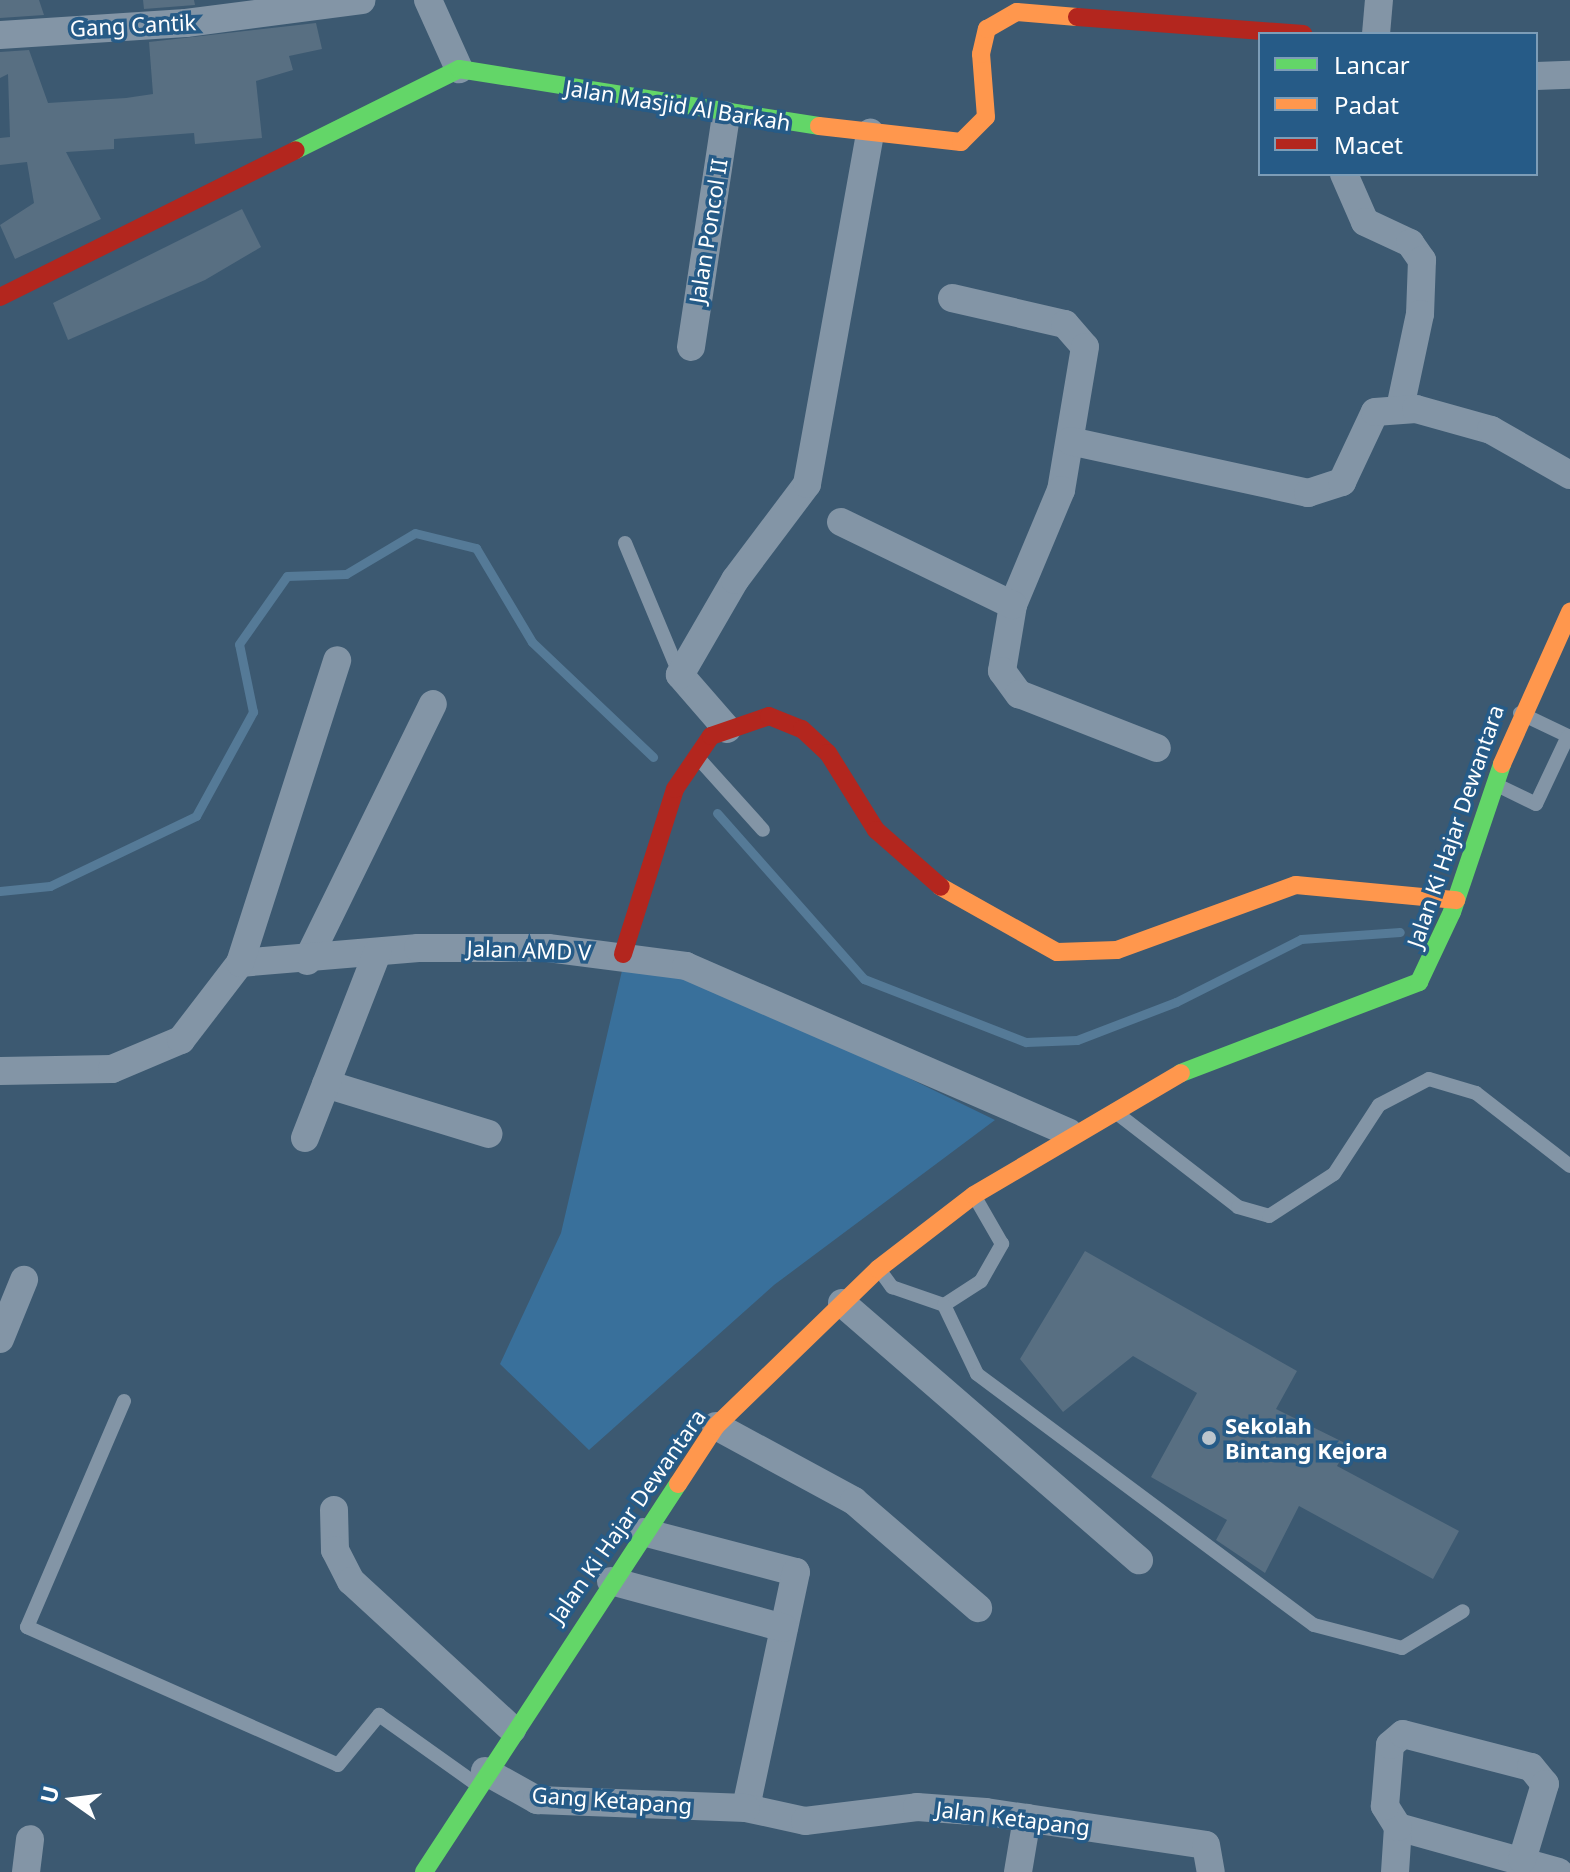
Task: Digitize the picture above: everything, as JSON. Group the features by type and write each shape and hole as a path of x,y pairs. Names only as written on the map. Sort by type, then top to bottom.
{"street":[{"name":"Gang Cantik","path":"0,35 186,23 362,0"},
{"path":"0,297 459,69 428,0"},
{"path":"1376,32 1379,0"},
{"name":"Jalan Masjid Al Barkah","path":"459,69 726,116 870,133 973,138 986,117 981,54 995,20 1017,12 1090,8 1287,32"},
{"path":"1538,76 1570,75"},
{"name":"Jalan Poncol II","path":"691,347 726,116"},
{"path":"727,729 680,675 735,580 807,484 870,133"},
{"path":"1345,176 1365,222 1410,243 1422,260 1420,314 1395,408"},
{"path":"952,298 1065,324 1083,337 1061,490 1013,605 1001,658 1013,689 1157,748"},
{"path":"1070,441 1308,493 1328,491 1342,482 1375,412 1395,408 1491,430 1570,475"},
{"path":"841,522 1013,605"},
{"name":"Jalan Ki Hajar Dewantara","path":"424,1872 512,1729 716,1426 878,1269 974,1195 1068,1132 1111,1108 1229,1049 1419,982 1430,969 1525,715 1570,612"},
{"path":"0,1071 112,1069 181,1040 240,963 337,660"},
{"path":"307,961 433,704"},
{"path":"623,954 662,817 698,756 711,736 769,716 802,729 828,753 876,830 934,883 1057,952 1117,950 1296,885 1454,906"},
{"path":"305,1138 377,953"},
{"name":"Jalan AMD V","path":"240,963 307,961 377,953 623,954 686,966 1068,1132"},
{"path":"326,1084 489,1134"},
{"path":"0,1339 24,1280"},
{"path":"842,1303 1139,1560"},
{"path":"716,1426 854,1501 978,1608"},
{"path":"334,1510 335,1550 351,1581 512,1729"},
{"path":"643,1532 796,1572 746,1808"},
{"path":"611,1581 784,1628"},
{"path":"1395,1872 1398,1827 1385,1806 1390,1745 1403,1734 1531,1767 1545,1784 1522,1860"},
{"name":"Gang Ketapang","path":"480,1778 537,1800 746,1808"},
{"name":"Jalan Ketapang","path":"746,1808 805,1821 917,1807 1027,1818 1206,1845 1211,1872"},
{"path":"1018,1872 1027,1818"},
{"path":"1398,1827 1553,1871"},
{"path":"26,1872 30,1839"}],"lane":[{"path":"625,543 680,675"},
{"path":"1499,786 1536,804 1566,734 1525,715"},
{"path":"698,756 763,830"},
{"path":"1111,1108 1238,1207 1269,1216 1334,1174 1379,1105 1429,1079 1476,1093 1570,1166"},
{"path":"944,1305 981,1281 1002,1244 974,1195"},
{"path":"878,1269 892,1287 944,1305 977,1374 1314,1625 1402,1648 1463,1611"},
{"path":"124,1401 27,1627 338,1765 379,1715 480,1778"}],"shaded area":[{"path":"624,962 742,997 995,1120 774,1285 589,1450 500,1364 561,1233"}],"building":[{"path":"0,0 39,0 44,15 0,18"},
{"path":"143,0 194,0 195,5 144,9"},
{"path":"316,23 322,49 289,56 293,70 256,81 262,138 195,144 194,133 114,139 114,149 66,152 101,219 15,259 0,225 34,203 27,162 0,165 0,138 10,137 8,74 0,78 0,52 29,50 48,103 126,98 153,94 149,42"},
{"path":"242,209 261,247 205,280 68,340 53,303"},
{"path":"1085,1251 1297,1371 1276,1409 1349,1445 1337,1466 1459,1531 1433,1579 1299,1506 1265,1573 1216,1540 1227,1520 1151,1477 1197,1393 1133,1356 1063,1412 1020,1359"}],"waterway":[{"path":"0,891 50,886 196,816 253,712 239,644 287,576 346,574 415,533 476,548 532,642 653,757"},
{"path":"717,813 864,979 1026,1042 1077,1040 1176,1002 1301,939 1400,932"}],"traffic: fast":[{"path":"296,150 459,69 819,126"},
{"path":"1181,1073 1419,982 1452,912 1502,764"},
{"path":"424,1872 678,1484"}],"traffic: slow":[{"path":"819,126 961,142 986,117 981,54 987,29 1017,12 1077,17"},
{"path":"1502,764 1570,612"},
{"path":"941,887 1057,952 1117,950 1296,885 1456,900"},
{"path":"678,1484 716,1426 878,1269 974,1195 1181,1073"}],"traffic: jam":[{"path":"1077,17 1276,32"},
{"path":"0,297 296,150"},
{"path":"623,954 675,789 711,736 769,716 802,729 828,753 876,830 941,887"}],"place":[{"name":"Sekolah Bintang Kejora","path":"1209,1438"}]}
